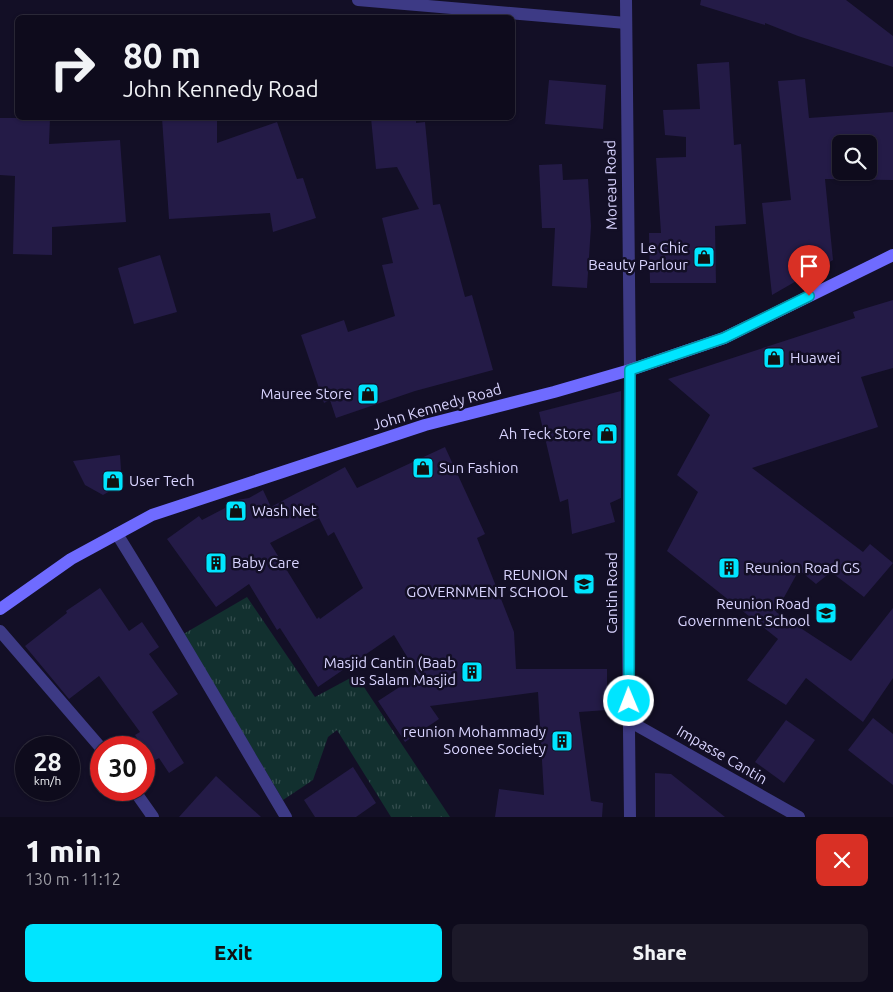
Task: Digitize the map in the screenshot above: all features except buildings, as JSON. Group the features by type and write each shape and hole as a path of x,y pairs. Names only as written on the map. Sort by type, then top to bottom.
{"main road":[{"name":"John Kennedy Road","path":"0,609 71,559 152,515 398,434 630,370 724,338 893,254"}],"street":[{"path":"358,0 626,23"},
{"name":"Moreau Road","path":"626,0 630,370"},
{"name":"Cantin Road","path":"630,370 630,817"},
{"path":"117,534 180,636 286,817"},
{"path":"0,631 91,736"},
{"name":"Impasse Cantin","path":"629,721 799,817"},
{"path":"142,801 153,817"}],"green space":[{"path":"247,597 315,697 356,675 450,817 391,817 337,730 328,737 313,780 283,800 217,690 180,636"}],"place":[{"name":"Le Chic Beauty Parlour","path":"704,257"},
{"name":"Huawei","path":"774,358"},
{"name":"Mauree Store","path":"368,394"},
{"name":"Ah Teck Store","path":"607,434"},
{"name":"Sun Fashion","path":"423,468"},
{"name":"User Tech","path":"113,481"},
{"name":"Wash Net","path":"236,511"},
{"name":"Baby Care","path":"216,563"},
{"name":"Reunion Road GS","path":"729,568"},
{"name":"REUNION GOVERNMENT SCHOOL","path":"584,584"},
{"name":"Reunion Road Government School","path":"826,613"},
{"name":"Masjid Cantin (Baab us Salam Masjid","path":"472,672"},
{"name":"reunion Mohammady Soonee Society","path":"562,741"}],"route":[{"path":"629,701 630,370 724,338 809,296"}]}
